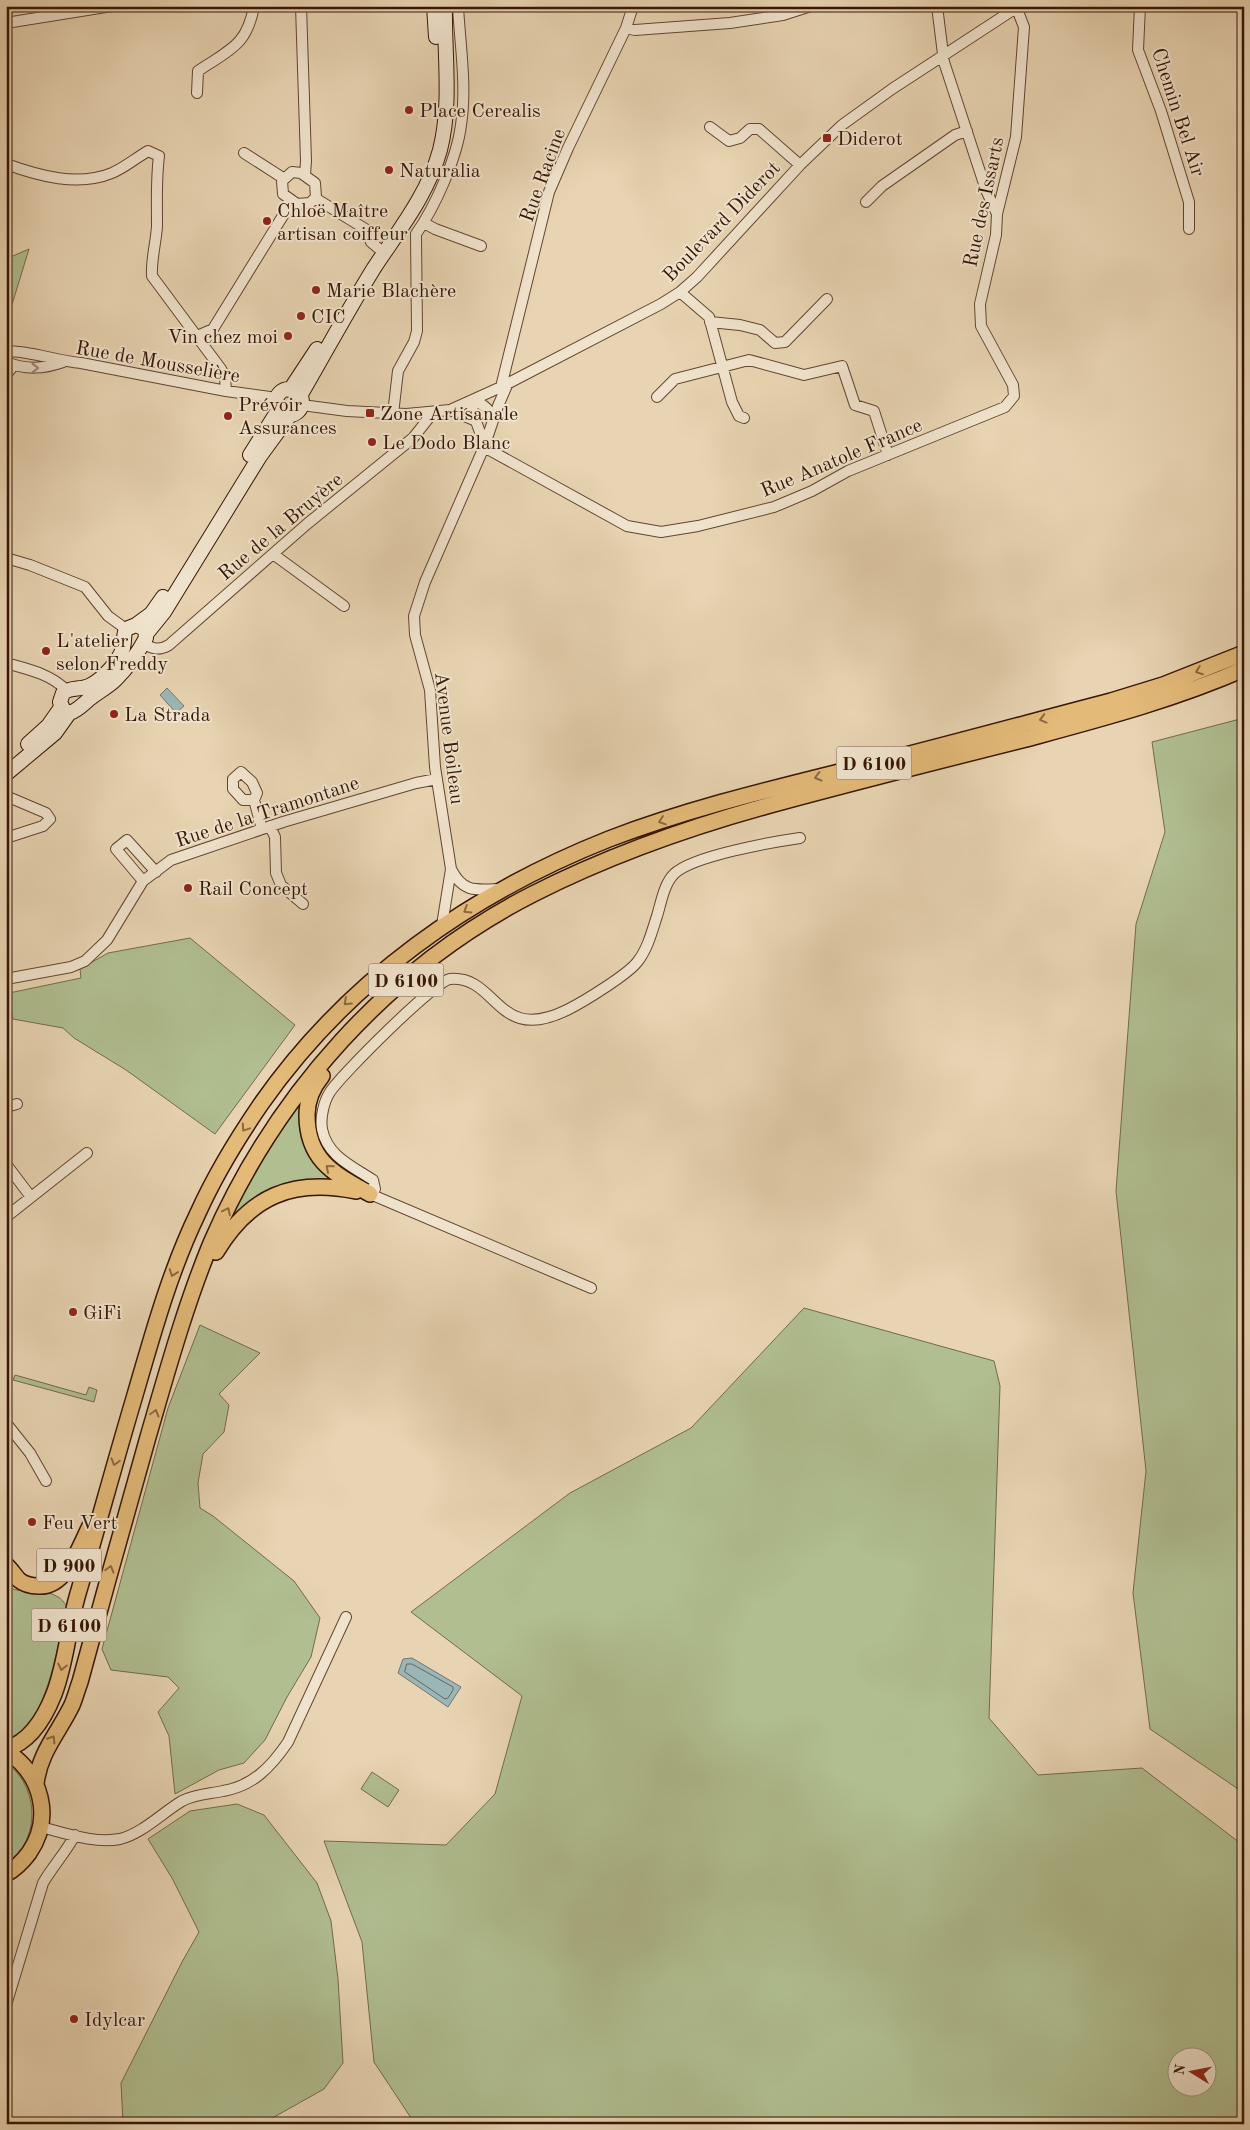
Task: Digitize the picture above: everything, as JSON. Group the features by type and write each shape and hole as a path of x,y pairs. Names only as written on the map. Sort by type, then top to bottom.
{"main road":[{"path":"282,407 298,412 297,397 378,248 415,189 429,160 433,144 438,98 434,6"},
{"path":"297,397 416,204 435,164 440,148 445,114 444,6"},
{"path":"66,709 77,711 92,697 118,678 138,632 159,604 282,407 280,393 297,397"},
{"path":"6,774 55,733 66,709 61,697 66,690 88,686 109,669 119,657 123,647 124,634 138,632"},
{"name":"D 6100","path":"6,1750 22,1742 33,1731 53,1696 60,1676 72,1616 148,1348 173,1272 198,1212 233,1147 290,1065 342,1007 383,969 442,926 500,889 614,837 682,814 755,793 1111,701 1163,684 1244,653"},
{"name":"D 6100","path":"36,1784 43,1754 72,1704 80,1682 165,1378 212,1241 264,1142 284,1112 336,1044 414,972 478,926 533,894 607,860 679,833 762,807 1140,708 1244,669"},
{"path":"6,762 66,709"},
{"path":"370,1194 341,1178 319,1158 311,1145 307,1129 307,1109 310,1095 319,1080 414,972"},
{"path":"191,1298 230,1230 243,1216 262,1202 280,1194 303,1188 340,1188 370,1194"},
{"name":"D 900","path":"6,1565 20,1580 30,1586 40,1587 58,1581 76,1554 106,1493"},
{"path":"6,1750 23,1764 36,1784 41,1798 42,1813 41,1827 35,1845 24,1860 8,1873 6,1887"}],"street":[{"path":"6,23 112,6"},
{"path":"197,93 198,71 240,43 251,22 254,6"},
{"path":"301,6 305,176"},
{"path":"393,414 398,371 414,342 417,331 416,234 424,223 447,174 461,126 463,95 458,6"},
{"name":"Rue Racine","path":"493,418 508,383 507,365 549,192 568,148 626,28 633,6"},
{"path":"626,28 635,30 730,22 783,15 811,6"},
{"path":"937,6 944,57 986,190 997,214"},
{"name":"Chemin Bel Air","path":"1140,6 1138,50 1161,111 1189,202 1189,229"},
{"name":"Boulevard Diderot","path":"297,397 393,414 430,413 450,410 508,383 644,313 680,292 697,277 800,165 857,112 1018,7"},
{"name":"Rue des Issarts","path":"1014,396 1012,385 981,326 980,304 996,235 997,214 1016,137 1024,27 1018,7"},
{"path":"710,127 729,141 740,138 750,129 758,130 800,165"},
{"path":"866,202 882,186 955,135 967,131"},
{"path":"6,164 51,177 86,180 112,173 148,151 159,156 156,200 157,228 151,260 152,276 221,369 225,377 226,391"},
{"path":"244,153 283,178"},
{"path":"292,172 305,176 315,184 317,192 315,198 306,205 297,204 283,194 281,185 283,178 292,172"},
{"path":"315,198 366,230 371,242 378,248"},
{"path":"198,336 213,329 292,201"},
{"path":"424,223 481,246"},
{"path":"680,292 709,317 721,368 732,402 738,416 744,418"},
{"path":"710,322 740,325 760,330 776,343 785,342 827,298"},
{"name":"Rue de Mousselière","path":"6,351 47,356 63,362 81,363 226,391 282,407"},
{"path":"657,397 674,379 749,360 804,375 842,366 855,405 874,411 888,455"},
{"name":"Rue de Mousselière","path":"10,363 24,368 47,368 63,362"},
{"path":"6,375 10,363"},
{"path":"507,365 508,383"},
{"name":"Rue Anatole France","path":"484,447 627,526 661,532 698,526 774,507 812,491 848,471 1005,407 1014,396"},
{"path":"484,447 482,433 472,412 471,401 482,403 493,418"},
{"path":"450,410 476,421"},
{"name":"Rue de la Bruyère","path":"138,632 150,648 158,649 169,645 273,554 413,438 428,419 430,413"},
{"name":"Avenue Boileau","path":"442,926 451,869 437,779 430,690 416,641 414,616 425,582 484,447 493,418"},
{"path":"273,554 344,606"},
{"path":"6,558 30,565 85,587 108,616 138,632"},
{"path":"6,662 46,676 56,681 66,690"},
{"name":"Rue de la Tramontane","path":"6,978 71,967 85,961 107,940 143,881 171,860 266,828 416,783 437,779"},
{"path":"6,796 46,813 50,820 43,826 6,838"},
{"path":"254,800 266,828 275,837 276,872 281,885 303,904"},
{"path":"590,1288 370,1194 374,1189 373,1180 337,1157 326,1143 322,1126 323,1111 328,1094 337,1082 398,1020 447,979 461,979 475,984 507,1013 523,1020 545,1019 568,1010 631,969 640,960 648,944 666,888 673,875 685,867 734,850 800,838"},
{"path":"143,881 116,849 127,840 156,872"},
{"path":"451,869 459,882 472,890 500,889"},
{"path":"6,1107 17,1104"},
{"path":"6,1217 87,1153"},
{"path":"6,1164 30,1197"},
{"path":"6,1423 30,1453 46,1481"},
{"path":"41,1827 105,1840 120,1838 136,1832 183,1801 198,1795 244,1786 260,1775 278,1757 288,1742 346,1617"},
{"path":"6,2005 43,1883 52,1868 69,1848 75,1835"}],"green space":[{"path":"29,249 6,324 6,259"},
{"path":"1244,718 1244,1793 1150,1729 1133,1593 1146,1471 1116,1191 1136,924 1165,832 1152,742"},
{"path":"190,938 295,1025 215,1134 126,1070 74,1038 63,1028 13,1019 9,993 81,978 80,969 108,953"},
{"path":"305,1093 302,1111 338,1182 324,1181 230,1223 232,1214 268,1148"},
{"path":"804,1308 994,1361 1000,1386 989,1718 1038,1775 1142,1768 1244,1846 1244,2124 415,2124 374,2062 362,1942 324,1841 446,1845 495,1794 522,1696 411,1612 570,1493 691,1428"},
{"path":"200,1325 260,1353 219,1394 229,1405 224,1432 203,1454 198,1483 200,1508 213,1516 294,1581 320,1618 311,1657 287,1697 265,1740 244,1763 219,1770 175,1794 169,1736 158,1712 179,1688 168,1677 111,1670 102,1649 168,1408"},
{"path":"15,1375 86,1395 89,1387 97,1390 94,1402 13,1380"},
{"path":"10,1588 53,1594 60,1598 67,1606 55,1661 41,1704 31,1721 20,1734 6,1740 6,1591"},
{"path":"6,1763 17,1773 25,1785 30,1799 32,1814 26,1842 6,1864"},
{"path":"372,1772 399,1790 388,1807 361,1789"},
{"path":"237,1804 264,1815 317,1883 331,1921 338,1979 343,2063 324,2089 267,2121 266,2124 123,2124 121,2083 199,1932 172,1878 148,1839 190,1811"}],"water":[{"path":"167,688 184,706 176,713 160,695"},
{"path":"412,1658 461,1687 448,1707 398,1673 403,1659"}],"place":[{"name":"Place Cerealis","path":"409,110"},
{"name":"Diderot","path":"827,138"},
{"name":"Naturalia","path":"389,170"},
{"name":"Chloë Maître artisan coiffeur","path":"267,221"},
{"name":"Marie Blachère","path":"316,290"},
{"name":"CIC","path":"301,316"},
{"name":"Vin chez moi","path":"288,336"},
{"name":"Zone Artisanale","path":"370,413"},
{"name":"Prévoir Assurances","path":"228,416"},
{"name":"Le Dodo Blanc","path":"372,442"},
{"name":"L'atelier selon Freddy","path":"46,651"},
{"name":"La Strada","path":"114,714"},
{"name":"Rail Concept","path":"188,888"},
{"name":"GiFi","path":"73,1312"},
{"name":"Feu Vert","path":"32,1522"},
{"name":"Idylcar","path":"74,2019"}]}
